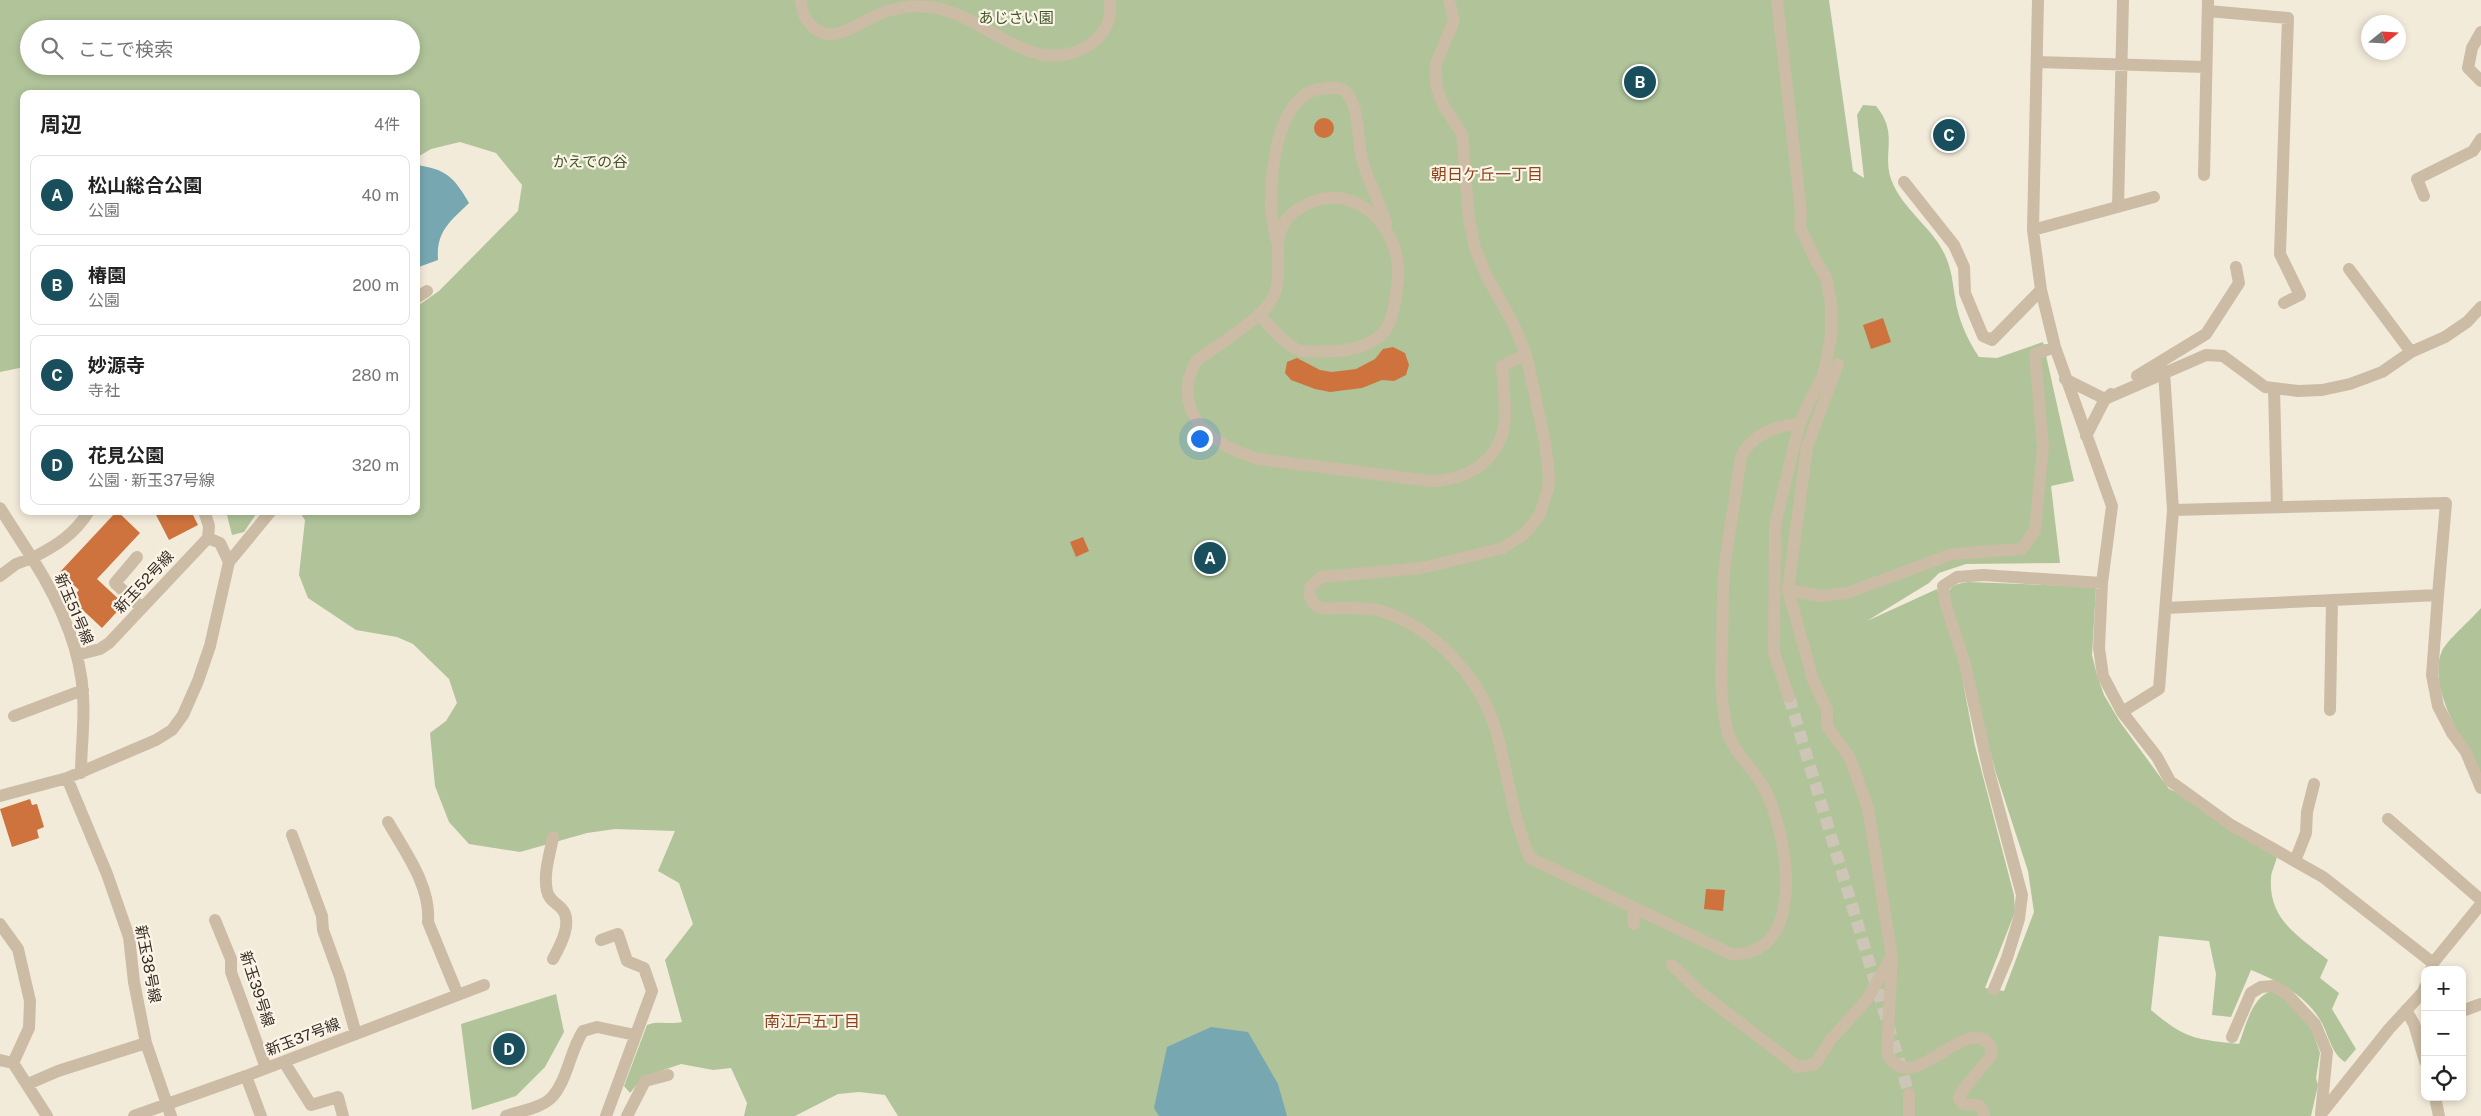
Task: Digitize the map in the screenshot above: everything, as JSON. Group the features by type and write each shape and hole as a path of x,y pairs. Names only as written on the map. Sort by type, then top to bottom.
{"street":[{"path":"800,0 805,18 813,27 823,33 845,32 880,13 896,9 930,7 962,16 1029,52 1049,56 1079,51 1096,40 1109,24 1112,12 1110,0"},
{"path":"1449,0 1454,20 1436,64 1436,85 1443,105 1462,134 1469,220 1475,248 1486,275 1513,323 1526,354 1545,442 1549,476 1548,489 1540,514 1524,534 1514,542 1491,553 1422,568 1321,576 1311,586 1310,596 1314,604 1321,608 1380,611 1407,622 1431,638 1453,657 1481,696 1496,732 1522,840 1530,858 1731,954 1744,955 1761,948 1775,935 1780,924 1786,878 1783,847 1777,824 1763,787 1728,735 1721,695 1724,573 1743,453 1767,431 1788,424 1800,424 1799,426"},
{"path":"1777,0 1801,211 1800,227 1817,263 1826,277 1831,303 1831,338 1826,352 1824,376 1810,400 1799,426 1775,525 1774,652 1790,697"},
{"path":"2038,0 2033,230 2042,290 2055,347 2112,506 2102,583 2099,648 2103,676 2122,712 2157,757 2170,781 2231,825 2323,877 2432,966 2481,904"},
{"path":"2118,207 2123,0"},
{"path":"2204,175 2208,6 2288,18 2280,254 2300,295 2284,303"},
{"path":"2481,32 2472,48 2468,68 2481,81"},
{"path":"2037,62 2206,67"},
{"path":"1259,314 1275,332 1301,351 1357,349 1384,332 1394,309 1398,265 1390,237 1366,174 1361,156 1356,116 1349,94 1341,88 1323,88 1304,96 1287,116 1278,138 1273,164 1271,207 1277,240 1277,284 1272,299 1259,314 1196,361 1189,377 1188,395 1192,412 1208,433 1236,452 1259,459 1430,481 1448,481 1466,476 1482,465 1494,451 1504,427 1502,366 1526,354"},
{"path":"2424,196 2417,179 2473,151 2481,139"},
{"path":"1904,182 1954,245 1964,267 1965,293 1983,336 1992,340 2042,290"},
{"path":"2033,230 2154,197"},
{"path":"1277,240 1282,226 1296,211 1314,201 1334,198 1345,199 1364,206 1380,219 1390,237"},
{"path":"2086,436 2105,398 2130,380 2184,350 2206,334 2239,283 2236,268"},
{"path":"2349,269 2411,352"},
{"path":"2105,398 2164,371 2206,355 2223,356 2265,387 2298,391 2322,390 2350,384 2382,372 2411,352 2445,337 2466,322 2481,307"},
{"path":"1788,590 1822,596 1847,593 1952,554 2022,550 2035,530 2043,447 2034,354 2055,347"},
{"path":"1838,364 1806,447 1788,590 1813,680 1826,710 1827,726 1850,758 1868,808 1892,956 1887,1054 1890,1060 1902,1068 1909,1068 1972,1038 1985,1040 1990,1047 1991,1056 1962,1090 1959,1098 1964,1104 1979,1106 1983,1110 1984,1116"},
{"path":"2122,712 2159,689 2173,510 2164,371"},
{"path":"2066,379 2105,398"},
{"path":"2274,388 2277,507"},
{"path":"2173,510 2446,503 2432,675 2438,706 2452,733 2466,752 2481,788"},
{"name":"新玉51号線","path":"0,508 32,558 62,615 77,655 83,690 81,773"},
{"path":"0,576 16,564 32,558 68,537 86,515"},
{"path":"205,515 209,526 208,538 220,542 229,562"},
{"path":"0,796 81,773 156,740 172,730 183,715 198,681 210,646 229,562 268,515"},
{"name":"新玉52号線","path":"77,655 100,649 109,643 208,538"},
{"path":"137,557 115,583 142,608"},
{"path":"1994,989 2007,958 2019,920 2022,895 1989,772 1964,664 1945,602 1943,586 1957,577 1983,575 2102,583"},
{"path":"2166,608 2438,595"},
{"path":"2330,710 2332,600"},
{"path":"14,716 83,690"},
{"name":"新玉38号線","path":"67,778 129,937 134,982 146,1043 171,1116"},
{"path":"2295,861 2306,832 2307,812 2314,784"},
{"path":"2388,819 2481,900"},
{"path":"388,822 422,884 429,910 428,922 458,995"},
{"path":"292,835 322,916 323,930 340,976 356,1034"},
{"path":"553,837 547,864 547,891 553,903 562,908 566,917 563,938 553,958"},
{"path":"1634,924 1635,908"},
{"name":"新玉39号線","path":"215,920 230,959 231,972 266,1068"},
{"path":"0,924 18,949 30,1001 29,1028 13,1063"},
{"path":"601,940 618,934 627,960 644,968 652,990 606,1116"},
{"path":"1672,965 1700,992 1798,1067 1815,1064 1832,1038 1866,1001 1892,956"},
{"name":"新玉37号線","path":"134,1116 284,1062 484,985"},
{"path":"2232,1037 2251,994 2260,986 2273,986 2287,994 2315,1024 2327,1052 2321,1115"},
{"path":"2321,1115 2421,994"},
{"path":"2466,1009 2481,1004"},
{"path":"2406,1010 2420,1023 2424,1056"},
{"path":"506,1116 538,1105 552,1097 576,1041 583,1031 597,1028 635,1035"},
{"path":"28,1084 58,1071 146,1043"},
{"path":"0,1060 13,1063 47,1116"},
{"path":"284,1062 311,1105 338,1097 343,1116"},
{"path":"627,1116 645,1082 668,1075"},
{"path":"246,1076 261,1116"},
{"path":"1909,1094 1910,1116"},
{"path":"2436,1101 2438,1116"}],"green space":[{"path":"0,0 1829,0 1853,171 1864,178 1857,115 1863,105 1876,106 1887,125 1888,160 1891,179 1902,199 1932,234 1944,253 1950,270 1956,305 1961,321 1979,357 1997,358 2043,342 2074,481 2051,486 2060,563 1966,564 1939,573 1929,583 1867,621 1937,589 1957,650 1975,746 2014,895 2015,912 1985,988 2004,991 2034,912 2028,871 1996,773 1947,594 1953,586 1968,582 2096,587 2092,655 2104,695 2120,722 2169,789 2180,794 2277,856 2271,878 2271,893 2275,905 2280,916 2288,926 2328,960 2320,978 2339,993 2332,1009 2356,1049 2345,1062 2341,1059 2334,1050 2322,1023 2309,1005 2282,984 2251,970 2231,1017 2212,1015 2216,974 2209,941 2159,936 2151,1010 2182,1032 2201,1039 2239,1044 2255,1005 2265,994 2272,991 2298,1011 2312,1030 2320,1053 2316,1078 2318,1085 2311,1116 898,1116 885,1095 859,1092 838,1094 795,1116 744,1116 747,1103 731,1068 713,1070 681,1064 643,1077 630,1093 624,1086 647,1025 682,1022 665,960 693,924 679,883 658,871 675,831 615,829 587,833 520,852 469,844 449,822 435,786 430,733 446,721 457,703 449,679 413,644 397,637 356,630 308,598 299,575 305,520 302,515 420,515 420,304 439,291 518,211 522,185 496,153 460,142 431,149 420,156 420,90 20,90 20,368 0,372"},
{"path":"227,515 255,515 244,532 232,535"},
{"path":"2481,608 2481,775 2457,732 2443,698 2438,665 2444,647"},
{"path":"556,994 564,1032 545,1067 516,1096 472,1110 461,1024"}],"water":[{"path":"420,166 435,169 448,176 459,187 469,203 450,222 442,234 439,242 438,260 420,267"},
{"path":"1211,1027 1248,1032 1278,1084 1287,1116 1159,1116 1154,1108 1167,1047"}],"building":[{"path":"1324,118 1331,121 1334,128 1331,135 1324,138 1317,135 1314,128 1317,121"},
{"path":"1883,318 1891,342 1871,349 1863,325"},
{"path":"1393,347 1405,353 1409,365 1406,375 1394,381 1382,380 1362,388 1330,392 1315,389 1291,380 1285,373 1287,362 1297,358 1320,370 1332,372 1356,369 1375,359 1383,349"},
{"path":"113,515 121,515 140,533 97,579 124,604 102,628 71,599 79,590 60,572"},
{"path":"156,515 193,515 198,525 169,540"},
{"path":"1083,537 1089,551 1076,557 1070,542"},
{"path":"30,799 32,805 37,804 44,827 37,830 39,838 12,847 0,809"},
{"path":"1706,889 1725,890 1723,911 1704,909"}],"tunnel":[{"path":"1789,697 1909,1094"}],"place":[{"name":"椿園","path":"1640,82"},
{"name":"妙源寺","path":"1949,135"},
{"name":"松山総合公園","path":"1210,558"},
{"name":"花見公園","path":"509,1049"}],"district":[{"name":"朝日ケ丘一丁目","path":"1487,174"},
{"name":"南江戸五丁目","path":"812,1021"}],"park label":[{"name":"あじさい園","path":"1016,18"},
{"name":"かえでの谷","path":"590,162"}]}
